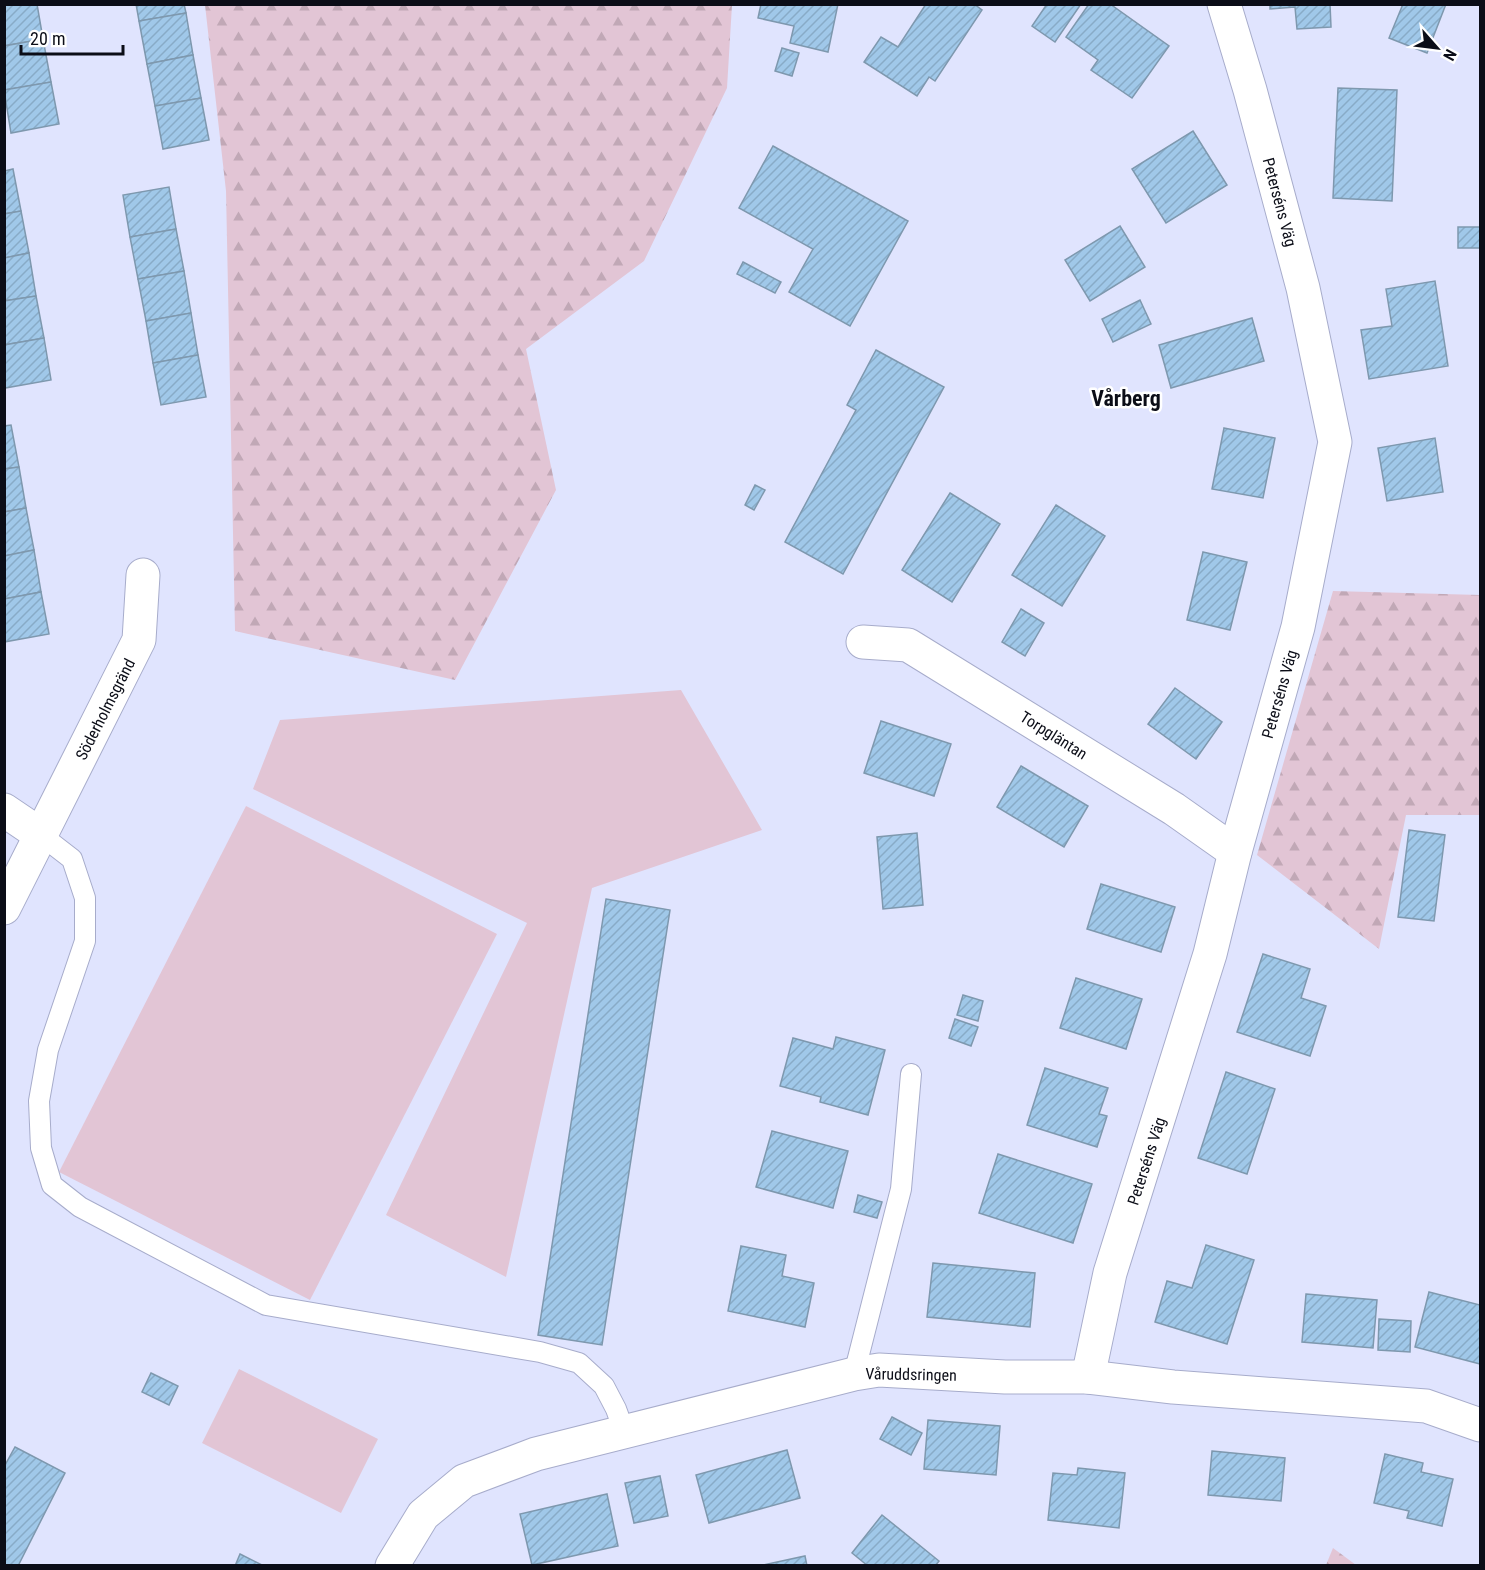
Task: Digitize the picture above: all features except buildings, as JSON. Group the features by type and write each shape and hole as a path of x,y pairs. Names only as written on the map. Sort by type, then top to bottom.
{"street":[{"name":"Peterséns Väg","path":"1088,1377 1110,1272 1210,954 1235,852 1298,627 1335,442 1303,288 1250,90 1224,4"},
{"name":"Söderholmsgränd","path":"4,908 139,640 143,575"},
{"name":"Torpgläntan","path":"863,642 908,645 1174,809 1235,852"},
{"path":"4,810 41,835"},
{"name":"Våruddsringen","path":"392,1566 423,1515 464,1481 536,1454 854,1374 879,1370 1005,1377 1088,1377 1173,1387 1426,1406 1480,1425"}],"lane":[{"path":"41,835 72,859 86,898 85,941 48,1050 39,1101 41,1148 52,1185 80,1207 266,1305 540,1352 579,1363 604,1386 624,1431"},
{"path":"854,1374 901,1189 910,1074"}],"green space":[{"path":"205,5 732,5 727,88 644,261 526,349 556,490 455,680 235,631 226,191"},
{"path":"1333,591 1480,595 1480,815 1406,815 1379,949 1257,855"},
{"path":"681,690 762,830 592,888 506,1277 386,1215 527,923 253,789 280,720"},
{"path":"246,806 497,934 310,1300 59,1172"},
{"path":"239,1369 378,1439 341,1513 202,1443"},
{"path":"1333,1548 1356,1565 1326,1565"}],"district":[{"name":"Vårberg","path":"1126,398"}]}
